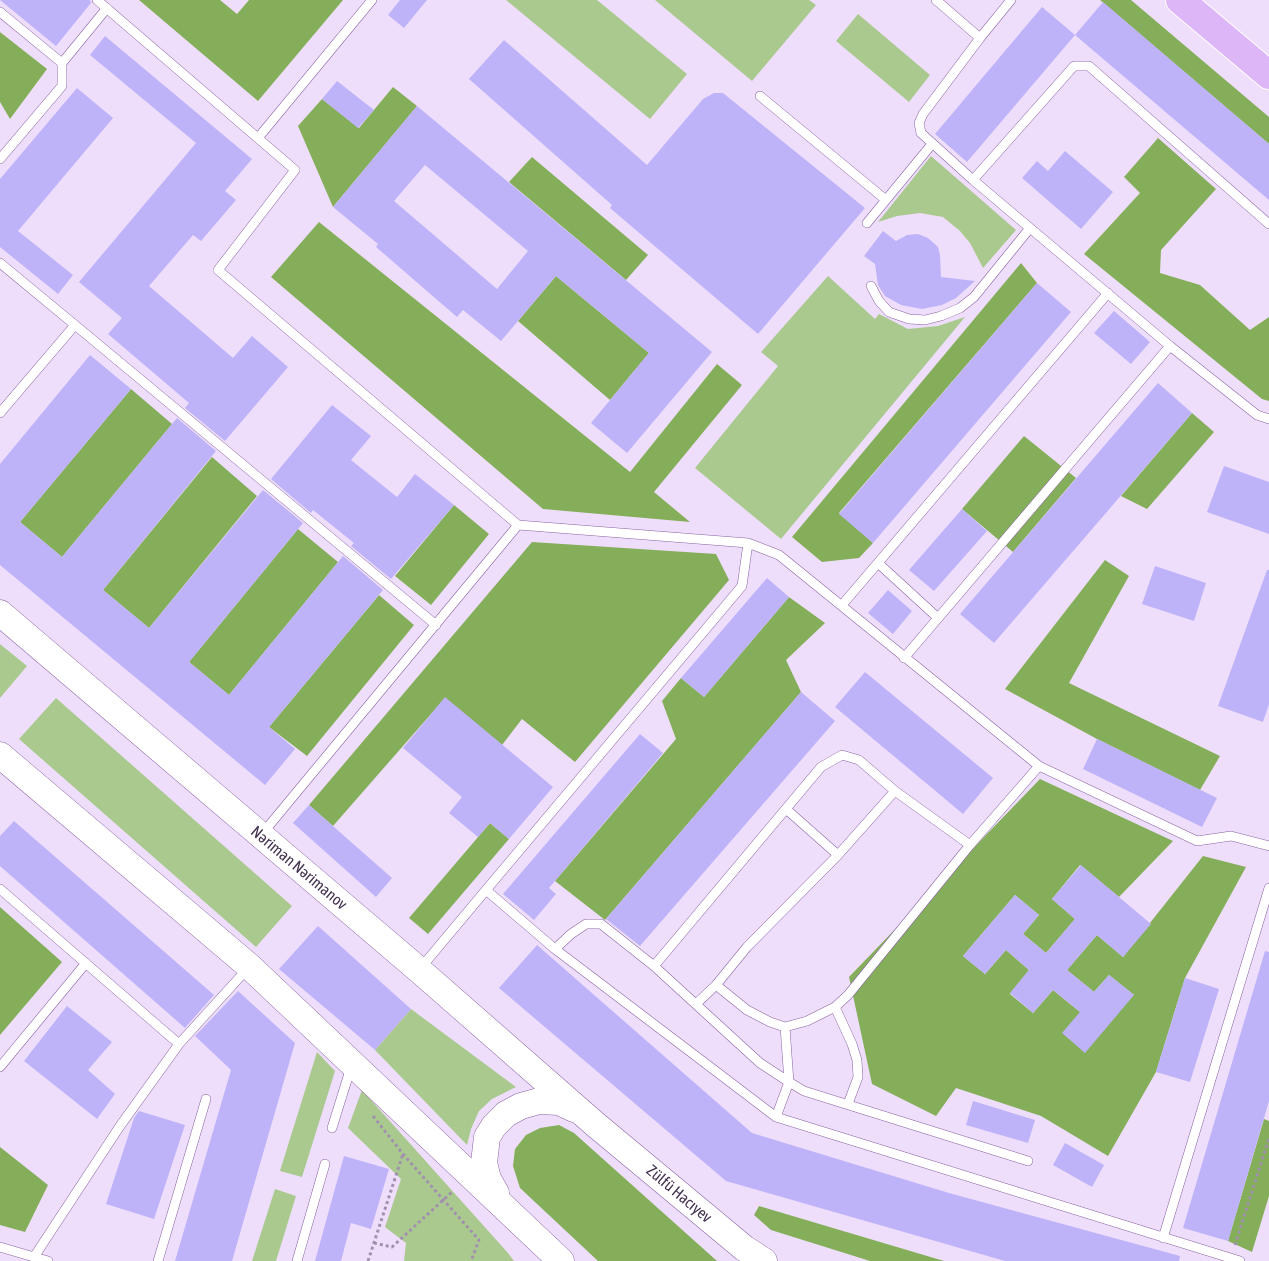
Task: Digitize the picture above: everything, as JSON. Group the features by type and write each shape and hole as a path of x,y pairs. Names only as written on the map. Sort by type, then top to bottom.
{"main road":[{"path":"1180,0 1269,75"},
{"name":"Nəriman Nərimanov","path":"0,613 419,970 596,1125"},
{"path":"0,755 249,966 510,1213 542,1250 561,1261"},
{"path":"510,1213 488,1179 484,1162 487,1137 506,1114 521,1106 539,1101 559,1102 596,1125"},
{"name":"Zülfü Hacıyev","path":"596,1125 744,1248 764,1261"}],"lane":[{"path":"97,0 295,171 218,270 518,525 748,543 779,555 1039,766 1197,841 1231,836 1269,846"},
{"path":"258,138 372,0"},
{"path":"936,0 980,38"},
{"path":"1011,0 923,114 919,123 921,133 973,180 1170,346 1257,415 1269,419"},
{"path":"0,159 62,86 62,63 107,8"},
{"path":"0,12 62,63"},
{"path":"973,180 1074,66 1089,66 1269,224"},
{"path":"760,96 886,200"},
{"path":"867,223 932,144"},
{"path":"871,286 879,301 890,312 909,319 925,320 941,316 960,308 974,297 1030,228"},
{"path":"0,263 436,625"},
{"path":"842,605 1107,293"},
{"path":"0,413 75,325"},
{"path":"904,658 1170,346"},
{"path":"261,836 518,525"},
{"path":"419,970 742,586 748,543"},
{"path":"878,563 938,618"},
{"path":"654,966 821,767 842,755 860,760 895,791 970,845"},
{"path":"716,985 747,1010 785,1027 807,1021 835,1007 848,995 970,845 1039,766"},
{"path":"696,1004 716,985 747,947 838,855 895,791"},
{"path":"786,809 838,855"},
{"path":"1163,1238 1269,888"},
{"path":"0,889 179,1044"},
{"path":"486,890 555,949 776,1117 1235,1260"},
{"path":"555,949 586,924 601,924 654,966 760,1063 789,1083 804,1091 1028,1161"},
{"path":"0,1067 86,963"},
{"path":"34,1257 120,1126 179,1044 249,966"},
{"path":"835,1007 857,1060 858,1077 848,1104"},
{"path":"776,1117 789,1083 785,1027"},
{"path":"332,1128 352,1062"},
{"path":"158,1261 206,1099"},
{"path":"297,1261 325,1164"},
{"path":"0,1247 48,1261"}],"path":[{"path":"366,1107 403,1154 479,1240 471,1261"},
{"path":"1235,1260 1269,1138"},
{"path":"368,1261 403,1154"},
{"path":"374,1243 392,1247 453,1191"}],"green space":[{"path":"139,0 220,0 237,14 249,0 343,0 258,101"},
{"path":"506,0 597,0 687,74 650,119"},
{"path":"655,0 809,0 816,5 752,81"},
{"path":"1100,0 1131,0 1269,117 1269,144"},
{"path":"858,14 930,75 909,102 836,41"},
{"path":"0,32 47,69 10,119 0,102"},
{"path":"393,87 417,106 333,207 298,126 322,99 359,128"},
{"path":"1158,138 1216,189 1161,250 1160,273 1200,285 1250,330 1269,317 1269,401 1262,399 1084,254 1140,193 1124,177"},
{"path":"931,156 1016,230 983,268 970,243 943,217 920,213 897,216 878,222"},
{"path":"532,157 648,255 626,280 509,182"},
{"path":"319,222 630,472 717,364 742,385 654,492 690,522 543,509 271,277"},
{"path":"1021,263 1037,283 839,513 873,543 859,558 822,562 792,537"},
{"path":"556,276 649,353 610,400 518,321"},
{"path":"828,276 875,319 879,314 908,329 938,326 965,317 781,539 695,468 778,366 761,352"},
{"path":"131,389 172,424 62,557 20,522"},
{"path":"1192,413 1214,432 1147,509 1121,496"},
{"path":"1024,436 1076,478 1013,552 962,509"},
{"path":"212,457 257,496 149,628 103,590"},
{"path":"454,505 489,534 431,605 395,576"},
{"path":"298,529 338,562 229,695 189,662"},
{"path":"532,542 716,554 729,580 575,762 522,719 502,745 445,698 333,826 309,805"},
{"path":"1105,560 1129,576 1069,683 1220,756 1200,790 1097,739 1005,689"},
{"path":"379,595 414,625 307,756 269,727"},
{"path":"789,597 825,623 786,660 801,692 605,920 555,881 676,739 662,701 681,678 704,697"},
{"path":"0,644 27,666 0,698"},
{"path":"56,698 292,906 256,947 19,739"},
{"path":"1040,779 1173,841 1119,897 1080,865 1052,899 1075,919 1046,953 1023,934 1039,915 1015,895 963,956 985,974 1006,950 1029,970 1010,994 1033,1013 1053,990 1080,1012 1134,995 1109,975 1094,992 1067,970 1097,935 1123,957 1203,856 1246,867 1185,978 1156,1072 1108,1156 1041,1116 956,1088 936,1116 872,1084 849,977"},
{"path":"490,823 509,839 428,934 409,918"},
{"path":"0,907 62,962 0,1035"},
{"path":"411,1009 516,1087 492,1099 479,1111 467,1145 375,1050"},
{"path":"317,1052 335,1071 302,1177 280,1171"},
{"path":"362,1090 514,1261 404,1261 406,1243 385,1227 401,1179 348,1128"},
{"path":"1264,1119 1269,1121 1269,1196 1252,1252 1228,1241"},
{"path":"559,1125 574,1133 717,1261 598,1261 520,1188 513,1166 515,1149 526,1135 540,1128"},
{"path":"0,1147 48,1185 25,1232 0,1225"},
{"path":"275,1189 296,1196 276,1261 252,1261"},
{"path":"759,1206 944,1261 870,1261 771,1230 754,1215"}],"building":[{"path":"0,0 90,0 91,3 56,46"},
{"path":"400,0 427,0 404,28 388,15"},
{"path":"1103,2 1269,144 1269,200 1075,35"},
{"path":"1042,7 1075,35 967,162 935,134"},
{"path":"105,36 252,159 225,191 236,200 201,241 193,235 149,286 233,358 252,336 288,367 225,441 185,408 189,403 108,334 122,318 79,282 196,143 90,55"},
{"path":"504,40 647,165 703,99 714,93 723,93 865,208 758,334 610,208 612,205 469,79"},
{"path":"337,81 374,110 358,128 322,99"},
{"path":"77,88 113,118 18,231 73,275 58,294 0,247 0,179"},
{"path":"417,106 712,352 627,453 591,423 649,353 556,276 501,341 463,310 457,317 376,247 378,244 333,207","holes":["425,165 528,251 497,289 394,201"]},
{"path":"1065,151 1113,192 1081,229 1022,178 1037,161 1048,171"},
{"path":"883,231 896,241 907,235 918,234 928,238 938,247 941,277 975,281 956,298 942,305 922,309 901,305 885,296 878,285 875,264 864,256"},
{"path":"1037,283 1071,312 873,543 839,514"},
{"path":"1114,311 1150,342 1131,364 1094,333"},
{"path":"90,355 131,389 20,522 62,557 177,418 216,451 103,590 149,628 263,490 303,523 189,662 229,695 343,556 383,590 269,727 295,749 265,785 0,565 0,464"},
{"path":"1158,383 1192,413 994,643 960,614"},
{"path":"332,405 371,436 351,460 397,497 415,474 454,505 391,579 351,546 354,543 313,510 311,513 271,479"},
{"path":"1224,466 1269,482 1269,534 1207,512"},
{"path":"962,509 987,531 934,591 909,570"},
{"path":"1155,566 1206,583 1194,621 1142,604"},
{"path":"1267,570 1269,570 1269,704 1263,722 1218,706"},
{"path":"767,578 789,597 704,697 681,678"},
{"path":"888,590 912,611 893,634 868,613"},
{"path":"865,672 993,778 963,814 835,707"},
{"path":"801,692 835,721 640,946 606,919"},
{"path":"445,697 553,787 509,839 490,823 478,837 449,813 462,797 403,748"},
{"path":"640,734 663,753 549,888 556,894 534,920 503,894"},
{"path":"1097,739 1217,798 1202,827 1083,769"},
{"path":"309,805 392,878 376,897 293,823"},
{"path":"14,821 214,995 185,1028 0,866 0,836"},
{"path":"1081,865 1151,924 1123,957 1097,935 1067,970 1094,992 1109,975 1134,995 1085,1053 1062,1033 1080,1012 1053,990 1033,1013 1010,993 1029,970 1006,950 985,974 963,956 1015,895 1039,915 1023,934 1046,953 1075,919 1052,899"},
{"path":"318,926 411,1009 375,1050 279,969"},
{"path":"537,945 752,1133 949,1193 1180,1256 1179,1261 1005,1261 726,1181 499,988"},
{"path":"1265,951 1269,952 1269,1101 1228,1241 1183,1228"},
{"path":"1185,978 1219,989 1190,1082 1156,1072"},
{"path":"238,991 295,1043 232,1261 175,1261 231,1070 195,1036"},
{"path":"67,1006 112,1042 88,1070 115,1094 97,1119 24,1061"},
{"path":"973,1101 1035,1120 1028,1143 966,1125"},
{"path":"139,1111 185,1125 154,1219 106,1204 134,1118"},
{"path":"1065,1143 1104,1165 1092,1187 1053,1165"},
{"path":"344,1156 389,1169 371,1229 351,1223 341,1261 315,1261"}]}
